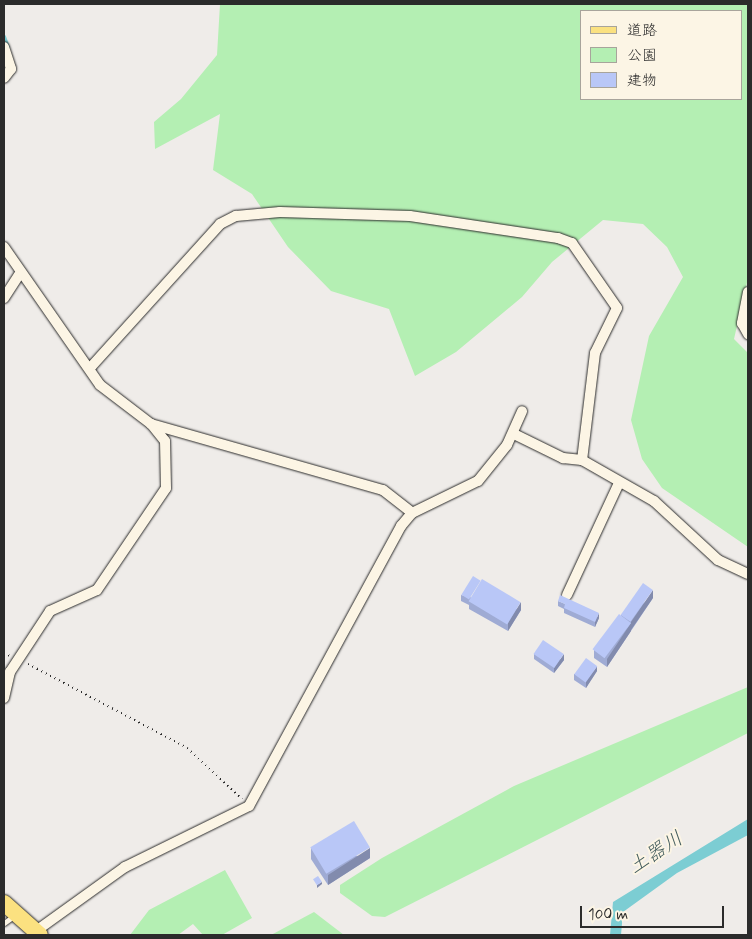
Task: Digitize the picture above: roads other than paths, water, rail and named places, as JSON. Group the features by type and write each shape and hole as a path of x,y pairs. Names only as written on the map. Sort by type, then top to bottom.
{"main road":[{"path":"4,903 10,919 38,933"}],"street":[{"path":"4,47 10,69 4,78"},
{"path":"90,368 220,224 236,216 280,212 410,216 558,238 572,243 616,308 595,352 582,460"},
{"path":"4,247 20,273 90,368 100,385 151,424 165,441 166,488 97,590 50,611 10,672 4,698"},
{"path":"4,298 20,273"},
{"path":"748,292 742,323 748,334"},
{"path":"38,933 125,867 249,806 396,533 412,512 478,481 514,434 522,411"},
{"path":"151,424 383,490 412,512"},
{"path":"514,434 563,458 582,460 672,513 718,560 748,574"},
{"path":"567,596 619,483"}],"water":[{"path":"748,819 748,835 677,873 623,912 621,935 610,935 613,902"}],"waterway":[{"path":"4,36 8,47"}],"water label":[{"name":"土器川","path":"656,853"}]}
